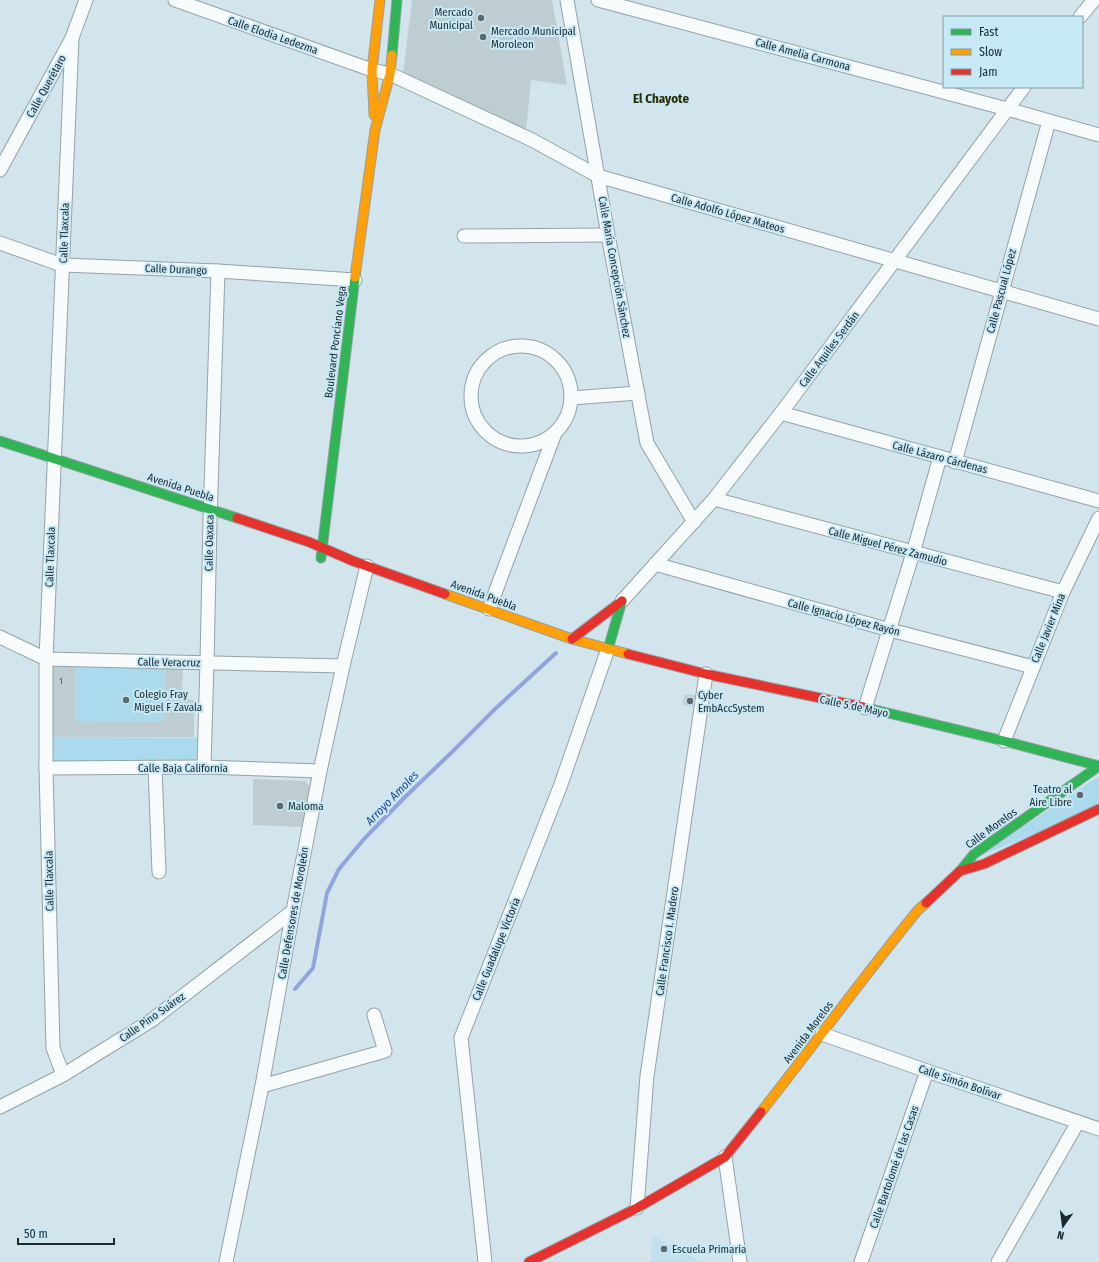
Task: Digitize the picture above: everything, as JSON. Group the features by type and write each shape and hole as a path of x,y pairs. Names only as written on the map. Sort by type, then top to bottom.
{"street":[{"name":"Calle Querétaro","path":"0,170 72,38 86,0"},
{"name":"Boulevard Ponciano Vega","path":"375,130 372,70 380,0"},
{"name":"Boulevard Ponciano Vega","path":"318,557 323,547 355,280 375,130 390,74 397,0"},
{"name":"Calle María Concepción Sánchez","path":"567,0 608,235 647,443 694,522"},
{"name":"Calle Amelia Carmona","path":"598,0 1099,135"},
{"path":"1081,16 1094,0"},
{"name":"Calle Elodia Ledezma","path":"182,1 372,70"},
{"name":"Calle Tlaxcala","path":"63,1075 53,1048 46,768 46,659 72,38"},
{"name":"Calle Adolfo López Mateos","path":"372,70 390,74 532,140 598,176 1099,319"},
{"name":"Calle Aquiles Serdán","path":"572,639 622,601 714,499 895,261 1023,88"},
{"name":"Calle Pascual López","path":"955,462 1001,290 1049,122"},
{"path":"464,236 608,235"},
{"name":"Calle Durango","path":"0,243 62,265 218,271 355,280"},
{"name":"Calle Oaxaca","path":"204,767 218,271"},
{"path":"489,609 555,432 564,419 571,398 569,382 558,362 547,352 531,346 513,346 496,353 485,362 476,377 473,392 473,407 479,423 489,436 495,441 515,447 529,447 542,442 555,432"},
{"path":"571,398 638,393"},
{"name":"Calle Lázaro Cárdenas","path":"780,413 1099,501"},
{"name":"Avenida Puebla","path":"0,442 54,468 210,518 323,547 353,561 572,639 608,649"},
{"path":"865,708 890,630 940,457"},
{"name":"Calle Miguel Pérez Zamudio","path":"714,499 1063,592"},
{"name":"Calle Javier Mina","path":"1004,741 1063,592 1099,518"},
{"name":"Avenida Puebla","path":"318,557 353,561"},
{"name":"Calle Ignacio López Rayón","path":"655,564 890,630 1033,667"},
{"name":"Calle Defensores de Moroleón","path":"226,1262 262,1086 293,910 320,771 367,566"},
{"name":"Calle Aquiles Serdán","path":"608,649 622,601"},
{"name":"Calle Veracruz","path":"0,637 46,659 343,666"},
{"name":"Calle 5 de Mayo","path":"608,649 706,674 865,708 1004,741 1099,766"},
{"name":"Calle Guadalupe Victoria","path":"485,1262 460,1038 560,787 608,649"},
{"name":"Calle Francisco I. Madero","path":"637,1208 647,1076 706,674"},
{"name":"Calle Morelos","path":"960,871 974,854 1099,766"},
{"name":"Calle Baja California","path":"46,768 204,767 320,771"},
{"path":"155,768 159,872"},
{"name":"Avenida Morelos","path":"529,1262 637,1208 725,1157 822,1034 871,968 918,910 960,871 984,864 1099,809"},
{"name":"Calle Pino Suárez","path":"0,1108 63,1075 152,1020 293,910"},
{"path":"262,1086 386,1051 374,1015"},
{"name":"Calle Simón Bolívar","path":"822,1034 1099,1129"},
{"name":"Calle Bartolomé de las Casas","path":"861,1262 927,1071"},
{"path":"998,1262 1078,1122"},
{"path":"725,1157 740,1262"}],"shaded area":[{"path":"75,660 166,662 164,722 75,721"},
{"path":"46,737 205,738 204,767 46,768"},
{"path":"1099,776 1099,807 978,857"},
{"name":"Escuela Primaria","path":"653,1236 701,1262 651,1262"}],"building":[{"name":"Mercado Municipal Moroleon","path":"412,0 552,0 567,85 531,80 526,131 403,74"},
{"path":"46,659 75,660 75,721 164,722 166,662 183,662 182,699 194,700 194,737 46,737"},
{"name":"Cyber EmbAccSystem","path":"685,694 697,696 695,707 683,705"},
{"name":"Maloma","path":"253,779 305,781 311,788 303,827 253,825"}],"waterway":[{"name":"Arroyo Amoles","path":"295,989 313,968 327,893 339,869 364,839 405,797 495,709 556,653"}],"traffic: fast":[{"path":"392,55 397,0"},
{"path":"321,558 355,277"},
{"path":"0,441 237,518"},
{"path":"608,649 622,601"},
{"path":"863,707 1004,741 1099,766"},
{"path":"960,871 974,854 1099,766"}],"traffic: slow":[{"path":"374,115 372,70 380,0"},
{"path":"355,277 375,130 390,74 392,55"},
{"path":"445,594 572,639 628,654"},
{"path":"761,1112 898,935 918,910 926,903"}],"traffic: jam":[{"path":"237,518 309,542 353,561 445,594"},
{"path":"572,639 622,601"},
{"path":"628,654 706,674 863,707"},
{"path":"926,903 960,871 984,864 1099,809"},
{"path":"529,1262 637,1208 725,1157 761,1112"}],"place":[{"name":"Mercado Municipal","path":"481,18"},
{"name":"Mercado Municipal Moroleon","path":"483,37"},
{"name":"Colegio Fray Miguel F Zavala","path":"126,700"},
{"name":"Cyber EmbAccSystem","path":"690,701"},
{"name":"Teatro al Aire Libre","path":"1080,795"},
{"name":"Maloma","path":"280,806"},
{"name":"Escuela Primaria","path":"664,1249"}],"district":[{"name":"El Chayote","path":"661,98"}]}
